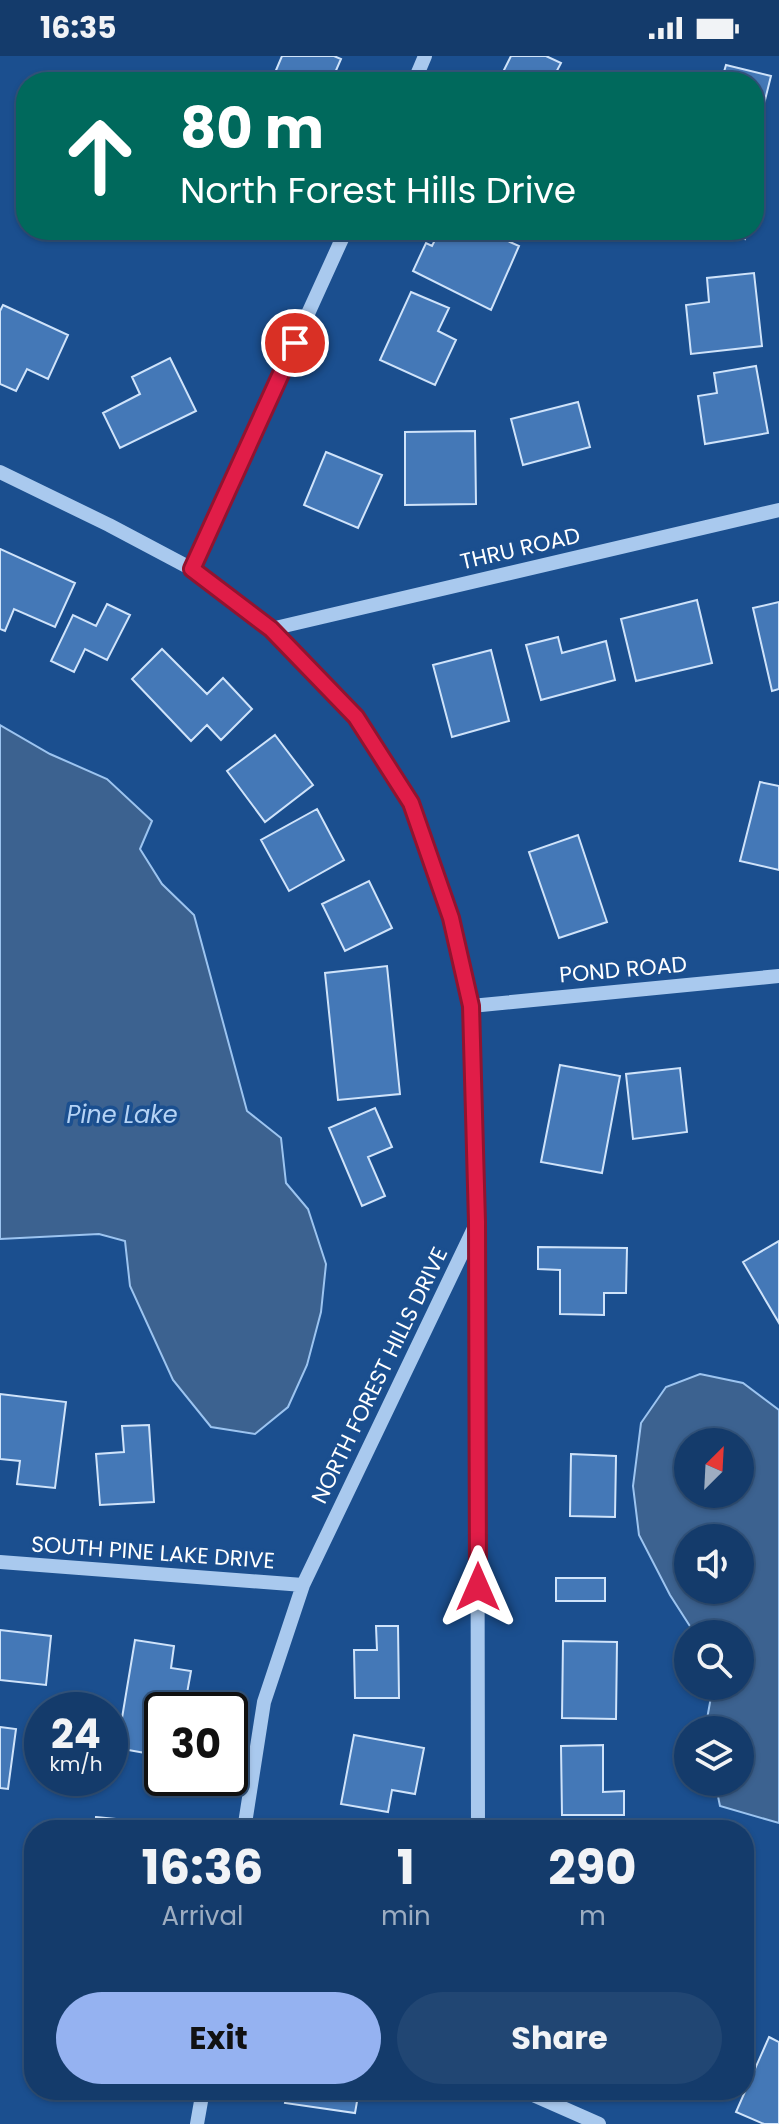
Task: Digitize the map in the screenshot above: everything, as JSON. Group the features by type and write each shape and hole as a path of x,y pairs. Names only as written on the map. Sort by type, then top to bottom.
{"street":[{"path":"192,569 341,240"},
{"name":"NORTH FOREST HILLS DRIVE","path":"0,472 192,569 271,629 356,717 411,803 451,918 471,1006 477,1222 303,1585 264,1702 246,1820"},
{"name":"THRU ROAD","path":"271,629 779,510"},
{"name":"POND ROAD","path":"471,1006 779,976"},
{"path":"477,1222 478,1820"},
{"name":"SOUTH PINE LAKE DRIVE","path":"0,1562 303,1585"},
{"path":"197,2124 201,2100"},
{"path":"545,2100 599,2124"}],"water":[{"name":"Pine Lake","path":"0,725 50,754 107,779 152,821 140,849 162,884 194,915 247,1111 281,1138 286,1183 308,1209 326,1264 321,1312 307,1365 288,1407 255,1434 211,1427 173,1380 130,1286 125,1241 99,1234 0,1239"},
{"path":"700,1374 743,1383 779,1410 779,1823 720,1806 718,1796 754,1796 754,1716 708,1716 710,1700 754,1700 754,1620 686,1620 676,1604 754,1604 754,1524 674,1524 674,1601 639,1535 633,1486 641,1423 666,1387"}],"building":[{"path":"282,56 334,56 341,59 335,72 275,72"},
{"path":"511,56 546,56 561,63 556,72 503,72"},
{"path":"726,65 755,72 724,72"},
{"path":"764,74 771,76 764,104"},
{"path":"435,240 506,240 519,246 491,310 413,271 426,243 432,246"},
{"path":"754,273 762,346 691,354 686,305 709,302 707,278"},
{"path":"411,292 449,308 438,331 456,340 435,385 380,360"},
{"path":"3,305 68,335 48,379 27,369 16,391 0,384 0,311"},
{"path":"170,358 196,411 120,448 103,413 140,394 132,377"},
{"path":"756,366 768,433 705,444 698,396 717,393 714,373"},
{"path":"578,402 590,447 523,465 511,419"},
{"path":"475,431 476,504 405,505 405,432"},
{"path":"326,452 382,475 358,528 304,505"},
{"path":"0,549 75,583 55,627 14,609 5,631 0,629"},
{"path":"697,600 712,663 636,681 621,619"},
{"path":"779,602 779,689 772,691 753,608"},
{"path":"107,604 130,615 107,660 85,649 74,672 51,661 73,615 96,626"},
{"path":"558,637 562,653 606,641 615,680 541,700 526,645"},
{"path":"162,649 207,694 223,678 252,709 221,740 207,725 191,741 132,679"},
{"path":"491,650 509,721 452,737 433,665"},
{"path":"275,735 313,785 265,822 227,771"},
{"path":"760,782 779,786 779,870 740,861"},
{"path":"317,809 344,860 289,891 261,840"},
{"path":"578,835 607,922 559,938 529,852"},
{"path":"369,881 392,928 345,951 322,904"},
{"path":"387,966 400,1094 338,1100 325,973"},
{"path":"560,1065 620,1076 602,1173 541,1162"},
{"path":"680,1068 687,1132 633,1139 626,1074"},
{"path":"375,1108 392,1147 368,1157 385,1196 362,1206 329,1128"},
{"path":"779,1241 779,1323 743,1262"},
{"path":"538,1247 627,1248 626,1293 604,1293 604,1315 560,1314 560,1270 538,1269"},
{"path":"0,1394 66,1402 55,1488 17,1484 20,1461 0,1459"},
{"path":"149,1425 154,1502 100,1505 96,1454 124,1452 122,1426"},
{"path":"571,1454 616,1456 615,1517 570,1516"},
{"path":"556,1578 605,1578 605,1601 556,1601"},
{"path":"376,1626 398,1626 399,1698 355,1698 354,1650 377,1650"},
{"path":"0,1630 51,1636 46,1685 0,1680"},
{"path":"135,1640 174,1646 171,1668 191,1671 187,1692 144,1692 144,1753 128,1750 126,1692"},
{"path":"563,1641 617,1642 616,1719 562,1718"},
{"path":"0,1727 16,1729 8,1789 0,1788"},
{"path":"354,1735 424,1748 415,1794 392,1790 388,1812 341,1804"},
{"path":"603,1745 603,1792 624,1791 624,1815 562,1815 561,1746"},
{"path":"96,1817 125,1820 96,1820"},
{"path":"769,2037 779,2042 779,2124 764,2124 736,2112 741,2100 754,2100 754,2071"},
{"path":"285,2100 357,2100 355,2113 285,2103"}],"route":[{"path":"295,343 192,569 271,629 356,717 411,803 451,918 471,1006 477,1222 478,1587"}]}
